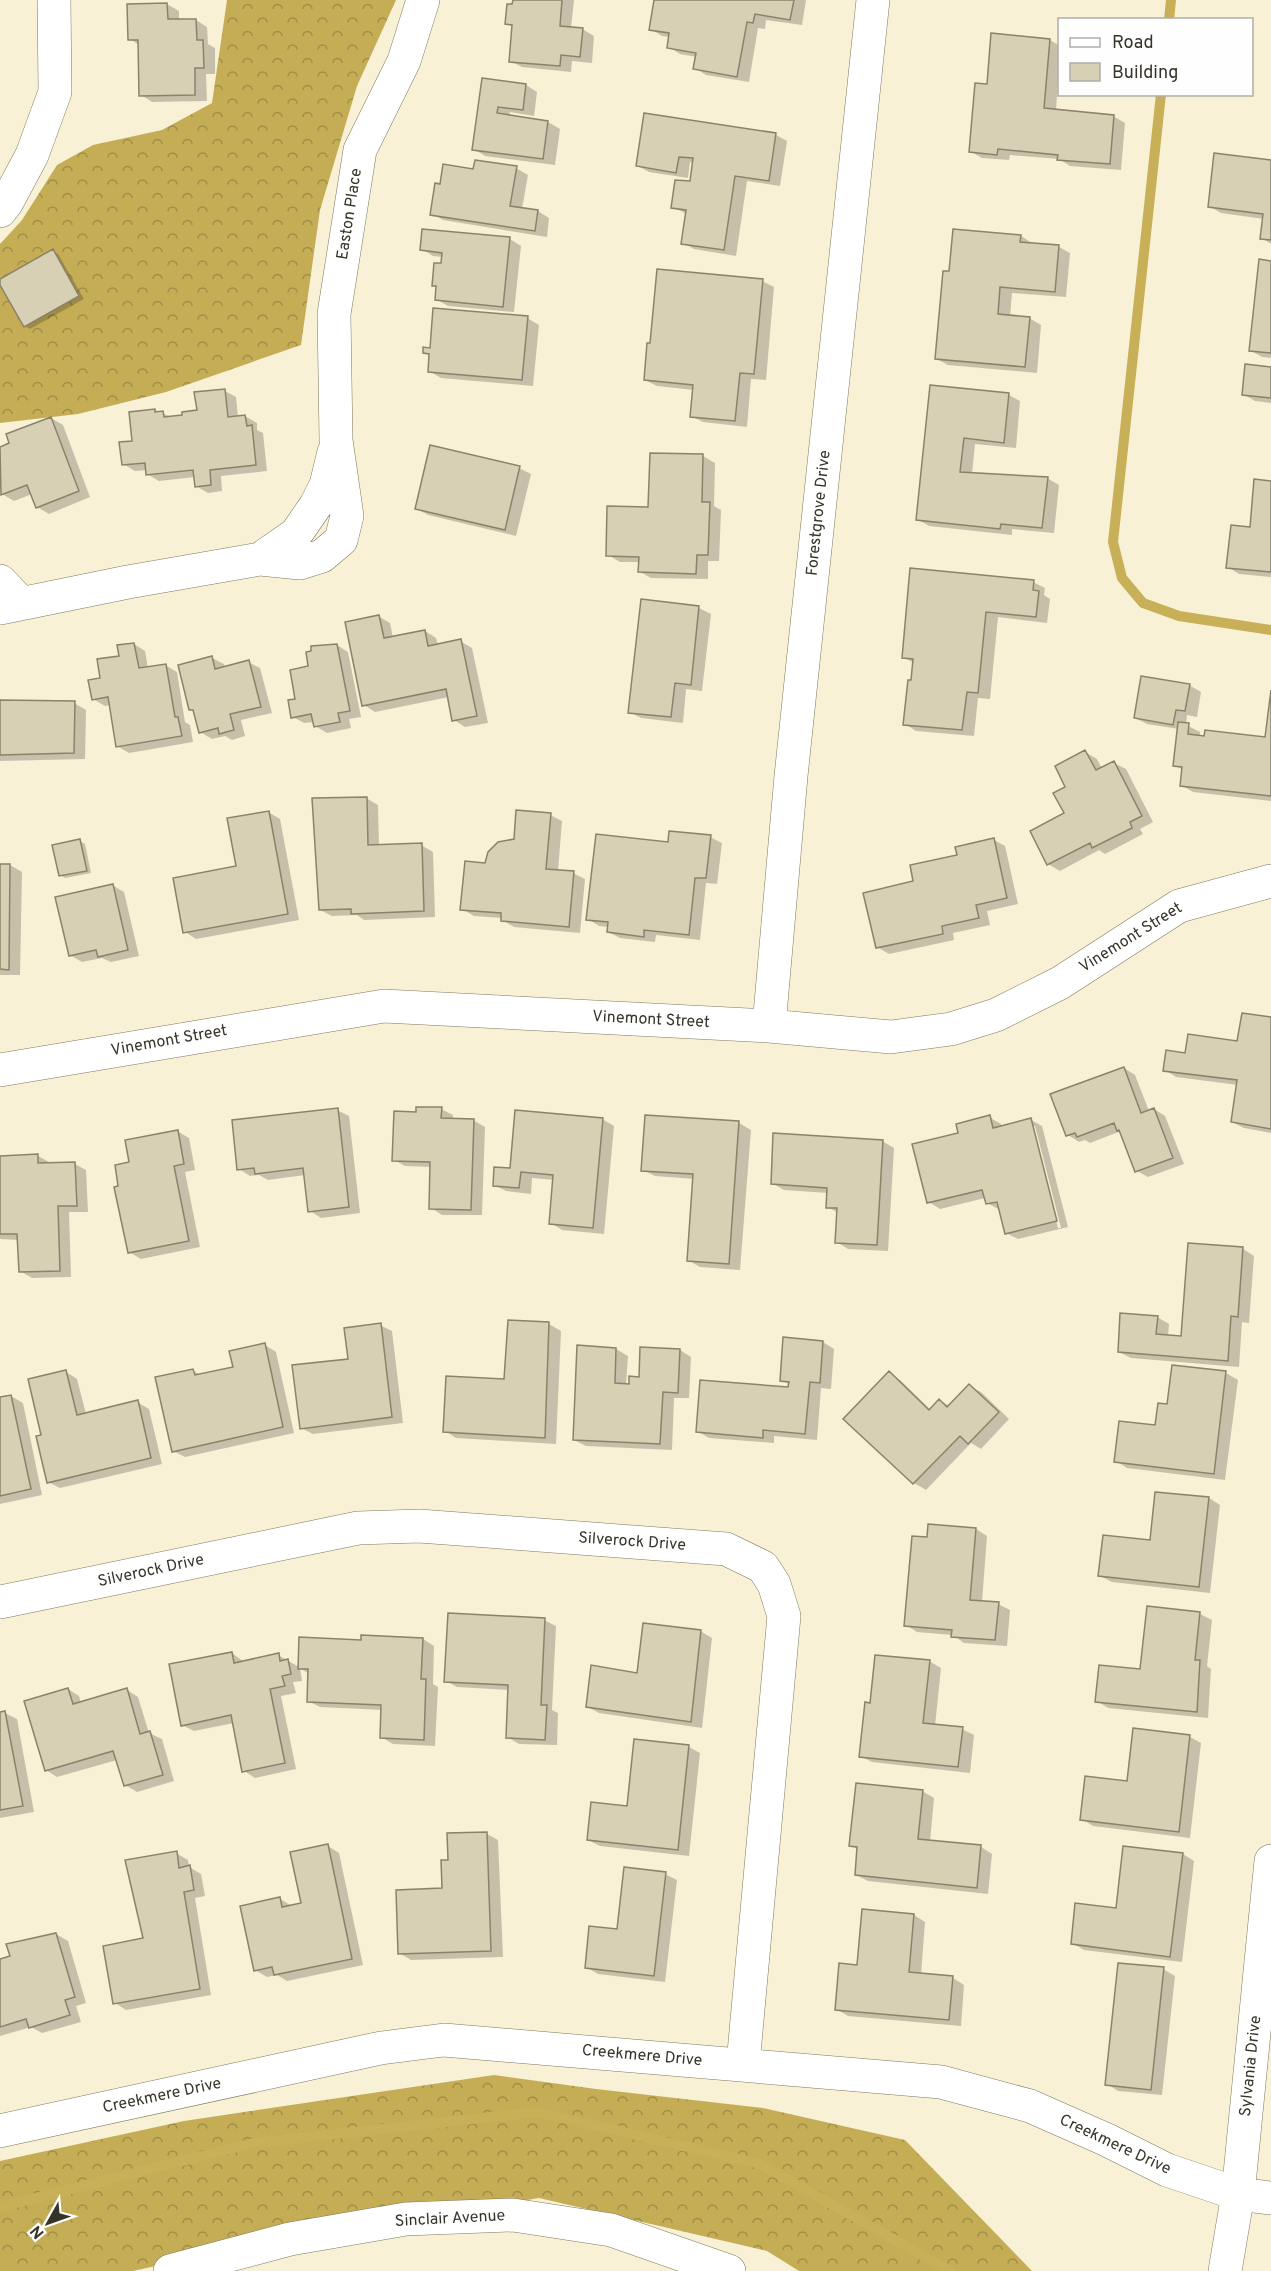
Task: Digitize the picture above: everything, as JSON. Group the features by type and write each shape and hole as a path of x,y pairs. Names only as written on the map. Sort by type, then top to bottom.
{"street":[{"path":"0,211 32,155 55,92 54,0"},
{"name":"Easton Place","path":"7,597 260,559 300,563 322,556 341,540 347,516 336,440 334,314 360,150 404,60 423,0"},
{"name":"Forestgrove Drive","path":"769,1026 791,776 873,0"},
{"name":"Vinemont Street","path":"0,1070 384,1006 769,1026 891,1037 951,1029 996,1015 1060,982 1179,906 1271,880"},
{"name":"Silverock Drive","path":"0,1602 358,1528 419,1526 726,1549 763,1567 774,1584 784,1616 743,2064"},
{"name":"Sylvania Drive","path":"1225,2271 1238,2194 1271,1861"},
{"name":"Creekmere Drive","path":"0,2131 381,2048 444,2040 941,2082 1030,2106 1167,2170 1238,2194 1271,2198"},
{"name":"Sinclair Avenue","path":"170,2271 290,2239 406,2219 513,2215 611,2230 729,2271"}],"green space":[{"path":"227,0 396,0 357,86 320,210 301,345 166,392 78,414 0,423 0,244 22,220 57,165 93,145 162,130 212,103"},
{"path":"494,2075 763,2108 905,2140 1032,2271 799,2271 767,2251 539,2198 201,2256 133,2271 0,2271 0,2161 184,2121"}],"building":[{"path":"513,0 562,0 560,26 583,28 580,57 561,55 560,66 509,62 512,25 505,24 507,4 512,4"},
{"path":"654,0 794,0 790,20 755,14 753,23 747,22 737,77 693,69 696,53 667,48 669,33 649,30"},
{"path":"167,3 168,19 196,19 197,40 203,40 204,68 195,68 195,95 139,96 138,40 128,40 127,4"},
{"path":"991,33 1050,39 1044,108 1114,115 1110,164 1057,160 1058,155 998,149 997,155 969,152 975,83 987,84"},
{"path":"482,78 526,84 523,110 498,107 497,113 548,121 543,159 472,150"},
{"path":"644,113 776,133 769,181 735,176 724,250 681,244 686,210 671,208 675,180 690,181 693,158 679,157 676,173 636,166"},
{"path":"1214,153 1271,160 1271,240 1260,239 1263,214 1208,207"},
{"path":"475,160 517,166 510,206 538,210 535,231 430,215 435,183 440,184 443,164 473,169"},
{"path":"422,229 510,237 503,307 435,300 436,286 432,286 434,263 441,263 442,253 420,250"},
{"path":"953,229 1021,235 1020,242 1059,245 1055,292 1000,287 998,314 1030,317 1025,367 935,359 943,271 949,271"},
{"path":"53,249 79,296 24,327 0,285 0,279"},
{"path":"1259,259 1271,261 1271,353 1249,351"},
{"path":"657,269 763,279 754,374 740,373 735,421 690,417 693,385 644,380"},
{"path":"433,308 528,316 522,380 428,372 429,354 423,353 423,347 430,348"},
{"path":"1245,364 1271,367 1271,398 1242,395"},
{"path":"930,385 1009,393 1004,443 964,438 960,472 1048,477 1042,528 1001,524 1000,529 916,520"},
{"path":"225,389 228,417 245,415 247,426 252,425 256,465 210,470 211,485 195,487 193,470 146,475 145,463 122,465 119,442 132,441 129,412 155,409 155,412 163,411 164,417 182,415 182,412 197,410 194,392"},
{"path":"51,417 79,491 36,508 27,485 1,495 0,447 9,443 6,434"},
{"path":"430,445 520,466 505,530 415,509"},
{"path":"650,453 703,454 702,502 710,502 708,555 697,555 696,574 638,572 639,557 606,556 607,506 648,507"},
{"path":"1254,479 1271,481 1271,572 1226,568 1231,525 1250,527"},
{"path":"910,568 1034,580 1033,590 1039,591 1036,617 986,612 978,693 967,692 962,730 903,725 913,659 902,658"},
{"path":"641,599 699,606 691,685 675,683 671,717 628,713"},
{"path":"379,615 384,638 425,630 428,646 461,639 477,716 452,721 446,689 362,706 345,622"},
{"path":"134,643 139,668 166,664 175,717 178,717 182,736 116,747 108,697 92,700 88,680 100,678 97,659 119,656 117,645"},
{"path":"337,644 350,711 338,713 340,722 314,727 311,714 291,718 288,700 295,699 290,670 308,666 306,652 311,651 311,646"},
{"path":"212,656 215,669 249,660 261,707 230,714 234,730 219,734 218,728 199,733 193,710 189,710 178,665"},
{"path":"1141,676 1190,684 1185,711 1176,710 1173,725 1134,718"},
{"path":"1271,690 1271,796 1180,786 1182,767 1173,766 1178,722 1189,723 1188,734 1204,736 1205,730 1265,737"},
{"path":"0,700 75,701 74,753 0,755"},
{"path":"1085,750 1096,770 1114,761 1142,816 1130,822 1132,828 1092,848 1090,843 1047,865 1030,831 1064,813 1053,793 1065,787 1055,766"},
{"path":"367,797 368,845 422,843 424,911 351,914 351,909 319,910 312,798"},
{"path":"516,810 551,813 546,869 574,871 569,927 501,921 501,913 460,910 465,861 485,863 488,852 498,842 514,839"},
{"path":"269,811 288,914 183,933 173,878 236,866 227,818"},
{"path":"669,831 711,835 706,878 695,878 689,935 644,930 644,937 607,932 608,922 586,920 596,834 668,842"},
{"path":"994,838 1007,898 976,905 979,918 942,926 943,934 876,948 863,893 913,881 910,865 957,855 955,847"},
{"path":"80,839 87,871 59,876 52,845"},
{"path":"0,864 10,864 9,970 0,969"},
{"path":"113,884 128,950 98,957 96,950 69,956 55,897"},
{"path":"1242,1013 1271,1017 1271,1129 1231,1122 1237,1080 1163,1071 1166,1050 1185,1053 1188,1034 1237,1041"},
{"path":"1124,1067 1141,1113 1154,1108 1173,1158 1135,1172 1119,1130 1117,1131 1114,1123 1077,1137 1075,1133 1066,1136 1050,1094"},
{"path":"416,1107 442,1107 441,1118 474,1119 471,1210 429,1209 430,1162 392,1161 394,1111 416,1112"},
{"path":"338,1108 349,1207 308,1212 303,1168 255,1174 254,1168 237,1170 232,1120"},
{"path":"515,1110 603,1118 593,1228 549,1224 553,1175 521,1172 519,1188 493,1186 494,1167 510,1168"},
{"path":"645,1115 739,1121 729,1264 687,1261 693,1174 641,1171"},
{"path":"990,1115 993,1128 1031,1118 1057,1221 1005,1234 997,1202 986,1204 982,1190 927,1203 912,1144 958,1133 956,1124"},
{"path":"178,1130 184,1164 174,1166 189,1241 128,1253 114,1187 118,1186 115,1165 129,1162 125,1140"},
{"path":"773,1133 883,1140 877,1245 835,1243 837,1208 826,1208 827,1188 771,1184"},
{"path":"38,1154 38,1163 75,1162 77,1206 58,1206 60,1271 19,1272 17,1234 0,1234 0,1156"},
{"path":"1188,1243 1243,1247 1238,1317 1231,1316 1228,1361 1118,1352 1120,1313 1158,1316 1156,1334 1181,1336"},
{"path":"508,1320 549,1322 545,1438 443,1432 446,1376 504,1379"},
{"path":"381,1323 392,1417 300,1429 292,1365 348,1359 344,1328"},
{"path":"783,1337 823,1341 820,1383 810,1382 805,1434 763,1430 763,1438 696,1432 700,1380 788,1387 789,1382 780,1381"},
{"path":"265,1343 283,1427 172,1452 155,1377 193,1369 195,1375 233,1367 229,1351"},
{"path":"577,1345 616,1348 615,1383 629,1384 629,1376 639,1377 640,1347 680,1349 678,1393 663,1392 660,1444 573,1440"},
{"path":"1172,1365 1226,1371 1214,1474 1114,1462 1119,1421 1155,1425 1158,1403 1167,1404"},
{"path":"66,1370 77,1415 138,1400 151,1458 47,1483 36,1436 41,1435 28,1379"},
{"path":"889,1371 929,1410 939,1399 947,1407 969,1384 999,1412 968,1444 960,1436 913,1484 843,1419"},
{"path":"11,1395 31,1489 0,1496 0,1397"},
{"path":"1155,1492 1209,1497 1199,1587 1098,1576 1103,1535 1150,1540"},
{"path":"928,1524 976,1528 970,1600 999,1602 995,1640 951,1637 952,1630 904,1626 912,1536 927,1537"},
{"path":"1147,1606 1200,1612 1195,1660 1200,1660 1197,1712 1095,1702 1099,1665 1140,1669"},
{"path":"448,1613 545,1618 541,1705 547,1705 545,1740 506,1738 508,1685 444,1682"},
{"path":"643,1623 701,1630 691,1722 586,1707 591,1665 637,1673"},
{"path":"361,1635 423,1638 421,1679 426,1679 424,1740 380,1738 381,1705 307,1702 308,1669 298,1669 299,1637 361,1640"},
{"path":"232,1652 234,1663 279,1653 280,1661 288,1659 291,1674 282,1676 285,1686 270,1689 285,1763 242,1772 231,1715 181,1726 169,1664"},
{"path":"875,1655 930,1660 923,1723 963,1727 958,1767 859,1757 865,1702 870,1703"},
{"path":"68,1688 73,1704 127,1688 140,1734 150,1731 163,1775 124,1786 113,1751 45,1771 24,1701"},
{"path":"5,1711 23,1806 0,1810 0,1712"},
{"path":"1133,1728 1190,1735 1179,1832 1080,1820 1085,1776 1127,1781"},
{"path":"634,1739 689,1745 678,1850 587,1840 591,1802 627,1806"},
{"path":"856,1783 923,1790 918,1839 981,1845 977,1888 855,1875 857,1847 849,1846"},
{"path":"487,1832 491,1951 398,1954 396,1890 442,1888 441,1860 448,1860 447,1833"},
{"path":"328,1844 352,1959 274,1975 272,1967 254,1971 240,1906 280,1897 282,1907 301,1903 290,1852"},
{"path":"1123,1846 1183,1853 1170,1957 1071,1944 1075,1903 1116,1908"},
{"path":"177,1851 179,1868 190,1865 194,1890 184,1892 200,1989 113,2004 103,1946 143,1938 125,1860"},
{"path":"624,1867 666,1872 654,1976 585,1968 589,1926 617,1929"},
{"path":"862,1909 914,1914 909,1972 953,1976 949,2020 835,2010 839,1963 857,1965"},
{"path":"56,1933 75,1997 65,2000 70,2015 29,2028 26,2019 0,2027 0,1959 10,1956 6,1944"},
{"path":"1118,1963 1164,1967 1151,2090 1105,2085"}],"waterway":[{"path":"1169,18 1171,0"},
{"path":"1161,96 1113,542 1122,578 1143,603 1179,616 1271,630"},
{"path":"0,2207 254,2143 537,2112 760,2164 950,2271"}]}
